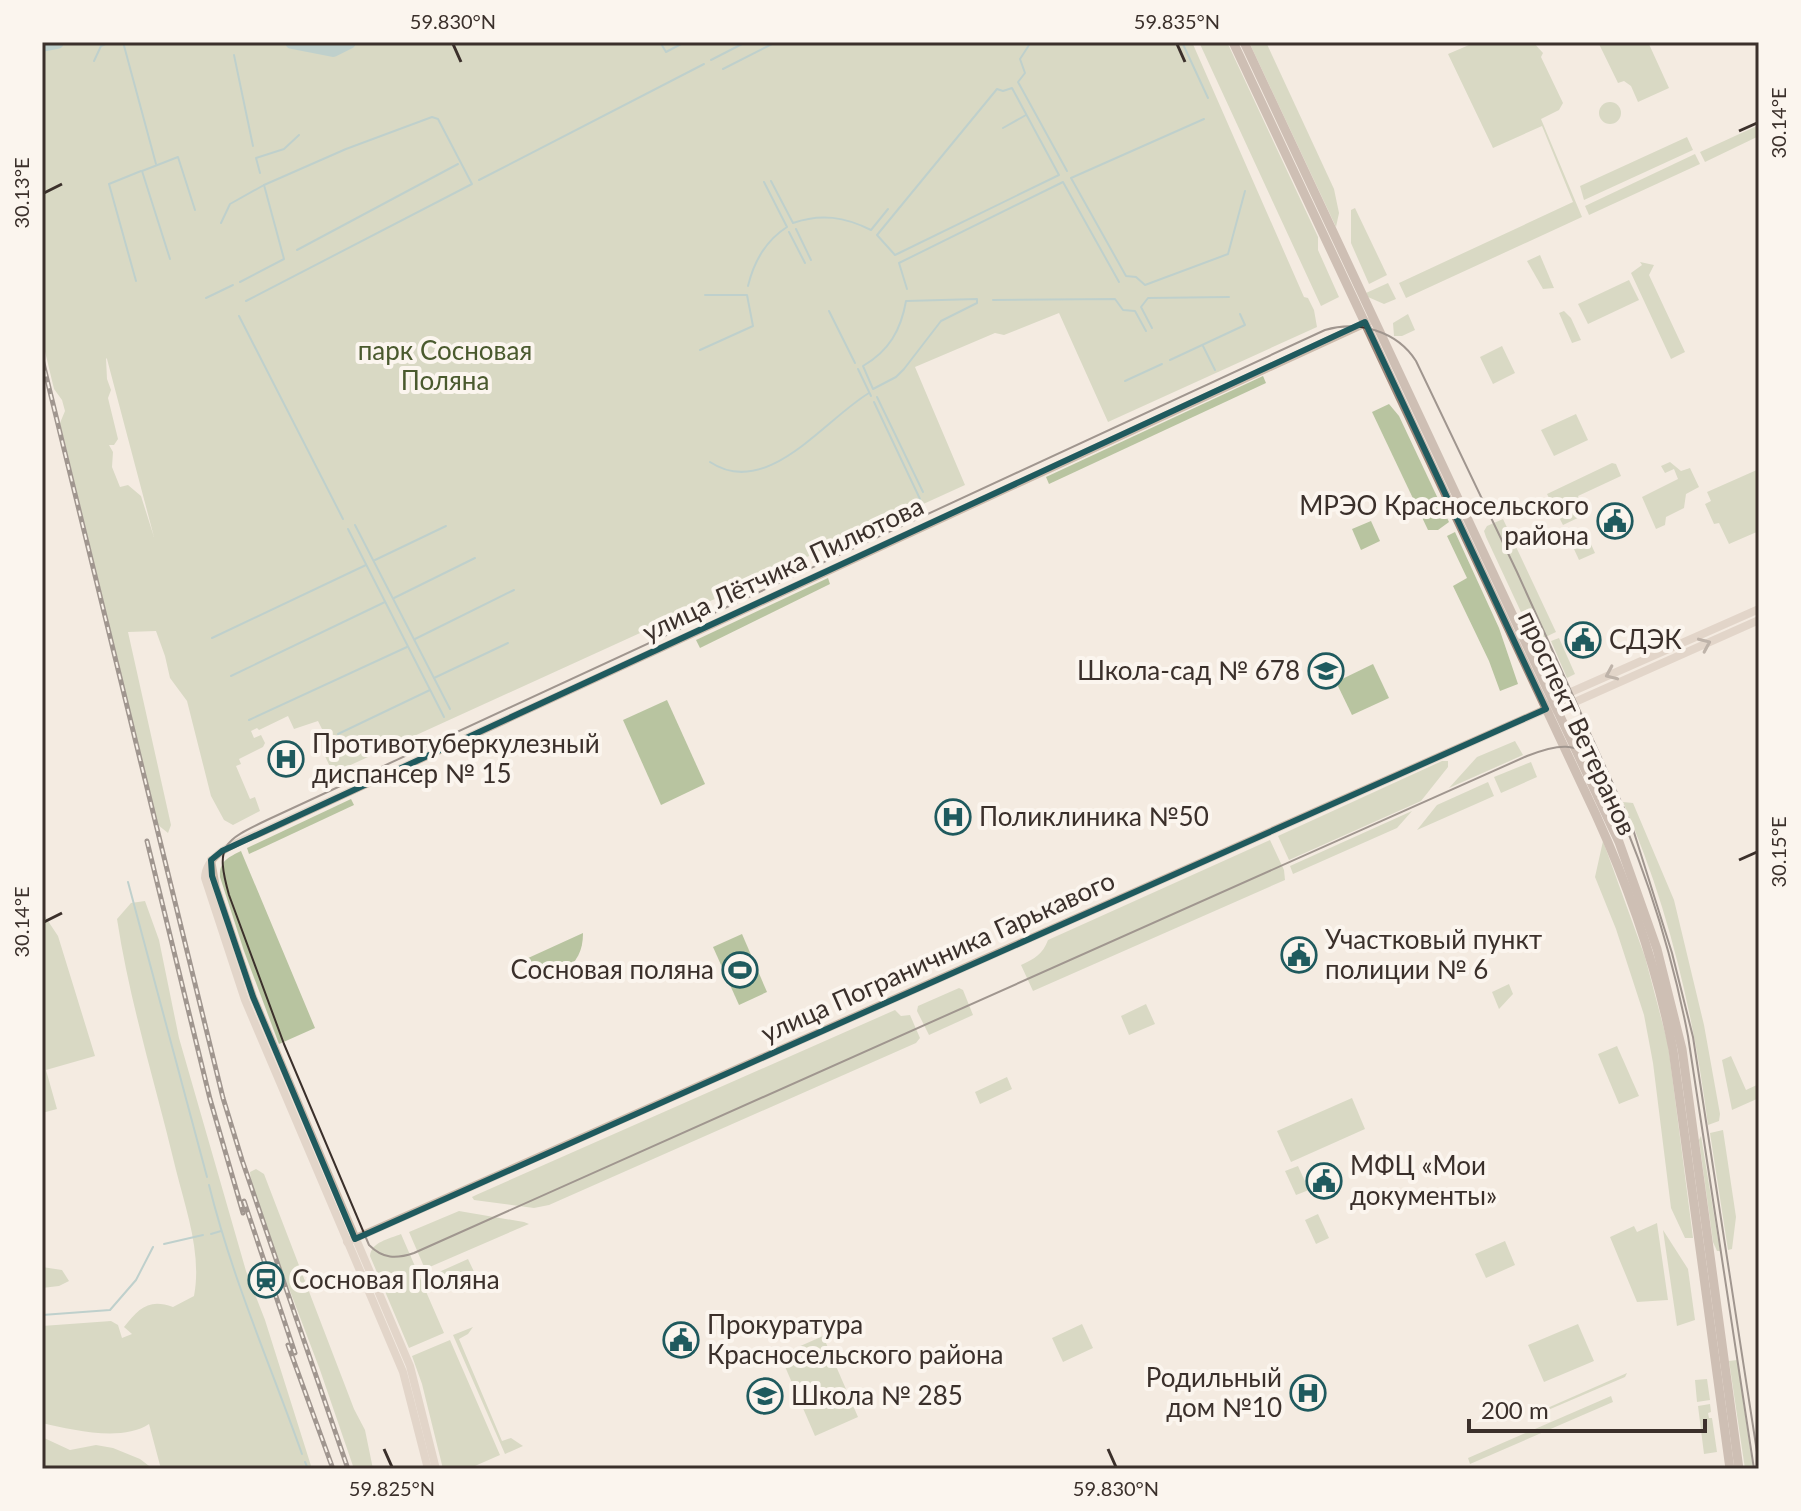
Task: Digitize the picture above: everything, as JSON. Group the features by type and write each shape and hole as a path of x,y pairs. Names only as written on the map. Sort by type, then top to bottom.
{"main road":[{"name":"проспект Ветеранов","path":"1233,42 1619,842 1657,949 1682,1049 1739,1469"},
{"name":"проспект Ветеранов","path":"1244,42 1370,321"},
{"name":"проспект Ветеранов","path":"1552,706 1619,865 1649,953 1669,1030 1730,1469"}],"street":[{"name":"улица Лётчика Пилютова","path":"351,1241 253,997 216,888 211,860 222,851 1370,321"},
{"name":"улица Пограничника Гарькавого","path":"351,1241 1552,706 1759,609"},
{"name":"улица Пограничника Гарькавого","path":"1552,706 1759,620"},
{"path":"351,1241 406,1380 428,1469"},
{"path":"351,1241 410,1366 436,1469"}],"highlighted area":[{"path":"1365,322 1546,709 355,1239 253,997 212,876 211,860 222,851"}],"green space":[{"name":"парк Сосновая Поляна","path":"61,42 1192,42 1304,297 1308,298 1314,310 1317,327 1108,422 1059,313 1004,335 995,333 915,367 965,485 333,773 323,752 327,750 325,735 318,721 294,729 288,716 259,730 257,728 251,731 254,738 261,735 265,743 263,747 239,759 241,764 236,766 250,799 255,797 260,811 233,825 224,820 211,796 187,701 170,678 156,631 128,632 171,825 168,833 158,825 60,423 65,411 54,389 42,339 42,47","holes":["107,359 154,537 141,496 128,485 120,487 112,467 113,452 109,445 114,445 118,439 108,398 111,390 107,379"]},
{"path":"1199,42 1227,42 1318,237 1318,250 1339,297 1321,306"},
{"path":"1249,42 1266,42 1334,189 1339,213 1336,227"},
{"path":"1476,42 1533,42 1543,53 1541,57 1563,103 1559,110 1541,119 1582,217 1406,298 1399,283 1573,202 1542,126 1493,148 1448,54"},
{"path":"1648,42 1669,88 1638,102 1631,86 1624,81 1618,83 1599,44"},
{"path":"1610,102 1618,105 1621,113 1618,121 1610,124 1602,121 1599,113 1602,105"},
{"path":"1759,125 1759,136 1705,162 1700,152"},
{"path":"1687,137 1693,150 1584,200 1580,186"},
{"path":"1695,154 1700,164 1589,215 1585,206"},
{"path":"1355,208 1387,275 1369,284 1351,243 1351,210"},
{"path":"1540,255 1554,288 1543,289 1527,261"},
{"path":"1640,262 1654,265 1649,275 1685,352 1671,359 1631,273 1642,265"},
{"path":"1629,280 1639,300 1588,324 1578,304"},
{"path":"1388,283 1396,299 1384,304 1368,297 1366,293"},
{"path":"1564,311 1571,318 1581,340 1572,343 1559,313"},
{"path":"1408,314 1415,330 1394,336 1393,323"},
{"path":"1502,346 1515,373 1493,384 1480,357"},
{"path":"1263,376 1266,383 1049,484 1046,477"},
{"path":"1389,404 1399,416 1449,522 1438,530 1428,530 1372,412"},
{"path":"1576,414 1588,440 1554,456 1541,430"},
{"path":"1670,462 1681,471 1690,468 1699,487 1686,494 1684,508 1666,517 1665,525 1656,529 1642,497 1678,479 1674,469 1665,473 1661,466"},
{"path":"1612,463 1616,464 1621,476 1578,496 1586,514 1563,525 1547,494"},
{"path":"1759,469 1759,531 1729,544 1719,523 1714,524 1705,504 1711,501 1707,492"},
{"path":"1503,519 1556,632 1535,642 1484,531 1487,526"},
{"path":"1371,521 1380,541 1361,550 1352,529"},
{"path":"1584,529 1595,553 1579,560 1568,536"},
{"path":"1455,532 1499,628 1518,684 1500,691 1453,586 1467,578 1447,536"},
{"path":"828,578 830,584 700,648 696,640"},
{"path":"1559,638 1575,674 1567,678 1551,641"},
{"path":"1373,664 1389,698 1352,715 1336,682"},
{"path":"667,700 705,784 661,805 623,720"},
{"path":"1515,741 1523,755 1449,788 1477,757"},
{"path":"1442,761 1448,761 1448,767 1421,801 1289,860 1278,836"},
{"path":"1531,762 1537,777 1501,793 1494,777"},
{"path":"1488,782 1494,796 1417,830 1437,805"},
{"path":"351,799 354,805 249,854 247,848"},
{"path":"1623,802 1633,803 1674,900 1704,1025 1720,1114 1719,1121 1708,1125 1695,1042 1677,960 1653,880"},
{"path":"1412,811 1397,828 1293,874 1290,866"},
{"path":"1270,840 1284,870 1285,880 1033,991 1021,965 1038,956 1048,940"},
{"path":"1603,841 1645,957 1668,1044 1693,1238 1685,1238 1671,1208 1644,1015 1595,877"},
{"path":"241,851 315,1028 279,1044 220,877 223,863"},
{"path":"145,901 159,940 179,1038 246,1271 265,1320 312,1469 161,1469 149,1424 111,1433 42,1423 42,1326 111,1321 118,1325 122,1338 132,1334 124,1327 145,1306 165,1304 173,1307 194,1296 196,1264 192,1232 136,1014 117,919 131,903"},
{"path":"42,912 58,936 95,1056 46,1070 57,1109 42,1113"},
{"path":"583,933 578,956 563,972 543,971 526,959"},
{"name":"Сосновая поляна","path":"742,934 767,992 739,1005 713,947"},
{"path":"1509,984 1513,994 1499,1009 1492,992"},
{"path":"959,988 963,990 973,1015 929,1035 917,1011 918,1006"},
{"path":"1146,1004 1155,1024 1129,1035 1121,1016"},
{"path":"895,1010 901,1016 910,1015 920,1038 916,1043 549,1205 534,1208 474,1200 472,1197 476,1195"},
{"path":"1617,1046 1639,1096 1619,1104 1598,1054"},
{"path":"1731,1056 1746,1090 1759,1084 1759,1098 1732,1110 1722,1060"},
{"path":"1007,1077 1012,1089 980,1104 975,1092"},
{"path":"1352,1098 1365,1129 1291,1162 1277,1131"},
{"path":"1723,1130 1736,1217 1732,1249 1728,1250 1710,1133"},
{"path":"1701,1136 1720,1251 1713,1242 1699,1140"},
{"path":"1298,1166 1309,1190 1296,1195 1285,1171"},
{"path":"256,1169 264,1174 354,1409 365,1430 373,1469 354,1469 252,1191 250,1172"},
{"path":"459,1211 529,1224 425,1269 409,1232"},
{"path":"1318,1214 1329,1238 1316,1244 1305,1220"},
{"path":"1657,1223 1668,1300 1637,1302 1610,1237 1634,1226 1637,1232"},
{"path":"1663,1230 1688,1269 1695,1320 1677,1326"},
{"path":"401,1234 444,1333 409,1348 370,1256 377,1244"},
{"path":"1505,1241 1515,1265 1486,1278 1475,1254"},
{"path":"468,1259 477,1278 451,1290 447,1274 441,1276 439,1272"},
{"path":"42,1267 62,1270 69,1281 42,1288"},
{"path":"1082,1324 1093,1348 1063,1362 1052,1338"},
{"path":"1578,1324 1594,1361 1544,1382 1528,1345"},
{"path":"473,1327 459,1339 502,1441 511,1438 523,1446 505,1454 453,1335"},
{"path":"823,1336 858,1417 815,1436 780,1355"},
{"path":"450,1340 500,1455 468,1469 443,1469 412,1356"},
{"path":"1737,1360 1753,1469 1745,1469 1729,1361"},
{"path":"1627,1373 1625,1377 1536,1413"},
{"path":"1707,1379 1710,1400 1697,1402 1695,1380"},
{"path":"1611,1396 1613,1402 1470,1464 1468,1458"},
{"path":"1710,1404 1711,1412 1708,1413 1712,1418 1717,1452 1704,1454 1698,1406"},
{"path":"42,1437 70,1450 96,1445 113,1448 140,1459 153,1469 42,1469"}],"waterway":[{"path":"42,45 57,42"},
{"path":"94,61 101,46 110,42"},
{"path":"123,42 156,164"},
{"path":"292,42 333,50 349,42"},
{"path":"660,42 666,52 685,42"},
{"path":"711,60 746,42"},
{"path":"723,69 776,42"},
{"path":"1031,42 1020,59 1025,73 1018,82 1067,171"},
{"path":"1182,42 1208,98"},
{"path":"234,55 253,146"},
{"path":"479,180 704,64"},
{"path":"1012,88 1059,175 895,255 877,235 997,89 1012,88"},
{"path":"1003,128 1026,115"},
{"path":"221,223 230,204 264,185 346,149 432,117 438,119 472,184 246,301"},
{"path":"1204,119 1071,178 1126,276 1136,277 1145,285 1228,254 1245,191"},
{"path":"260,173 256,158 284,149 299,135"},
{"path":"170,259 142,171 178,157 195,210"},
{"path":"297,250 458,164"},
{"path":"136,281 109,184 141,171"},
{"path":"771,181 793,223 813,218 833,218 871,230 888,209"},
{"path":"748,286 762,252 787,227 764,182"},
{"path":"907,289 899,263 1063,182 1119,282"},
{"path":"240,282 284,259 264,185"},
{"path":"796,229 811,260"},
{"path":"789,232 805,263"},
{"path":"206,298 233,285"},
{"path":"700,350 753,326 747,295 705,295"},
{"path":"1152,328 1141,307 1148,298 1229,297"},
{"path":"977,299 977,303 941,321 904,369 873,389 863,366 880,354 892,339 906,301 977,299"},
{"path":"993,300 1115,299 1123,310 1135,311 1146,331"},
{"path":"829,311 855,363"},
{"path":"1170,360 1245,325 1240,314"},
{"path":"239,316 343,519"},
{"path":"1203,346 1215,370"},
{"path":"1125,381 1162,364"},
{"path":"858,369 871,396"},
{"path":"710,462 731,471 753,471 774,464 869,393"},
{"path":"877,397 923,492"},
{"path":"874,402 920,499"},
{"path":"355,525 450,709"},
{"path":"375,560 446,526"},
{"path":"348,529 444,717"},
{"path":"394,598 475,558"},
{"path":"212,638 366,565"},
{"path":"415,639 514,590"},
{"path":"231,676 385,602"},
{"path":"434,678 508,643"},
{"path":"249,720 407,647"},
{"path":"338,734 430,690"},
{"path":"128,882 207,1177"},
{"path":"209,1185 240,1287 302,1454"},
{"path":"211,1234 221,1231"},
{"path":"164,1244 203,1235"},
{"path":"42,1315 110,1310 136,1280 153,1247"},
{"path":"305,1462 308,1469"}],"tram line":[{"path":"1754,1469 1681,1001 1663,932 1628,831 1599,766 1575,748 1557,747 1527,756 414,1253 396,1257 379,1253 369,1245 284,1044 229,895 223,865 226,847 241,834 267,820 1325,330 1350,326 1376,330 1398,342 1416,361 1517,572 1632,826 1672,953 1693,1037 1759,1465"}],"railway":[{"path":"42,359 223,1098 348,1469"},
{"path":"147,841 210,1099 243,1213"},
{"path":"244,1201 295,1353"},
{"path":"288,1345 333,1469"}],"place":[{"name":"МРЭО Красносельского района","path":"1615,521"},
{"name":"СДЭК","path":"1583,640"},
{"name":"Школа-сад № 678","path":"1326,671"},
{"name":"Противотуберкулезный диспансер № 15","path":"286,759"},
{"name":"Поликлиника №50","path":"953,817"},
{"name":"Участковый пункт полиции № 6","path":"1299,955"},
{"name":"Сосновая поляна","path":"740,970"},
{"name":"МФЦ «Мои документы»","path":"1324,1181"},
{"name":"Сосновая Поляна","path":"266,1280"},
{"name":"Прокуратура Красносельского района","path":"681,1340"},
{"name":"Родильный дом №10","path":"1308,1393"},
{"name":"Школа № 285","path":"765,1396"}]}
